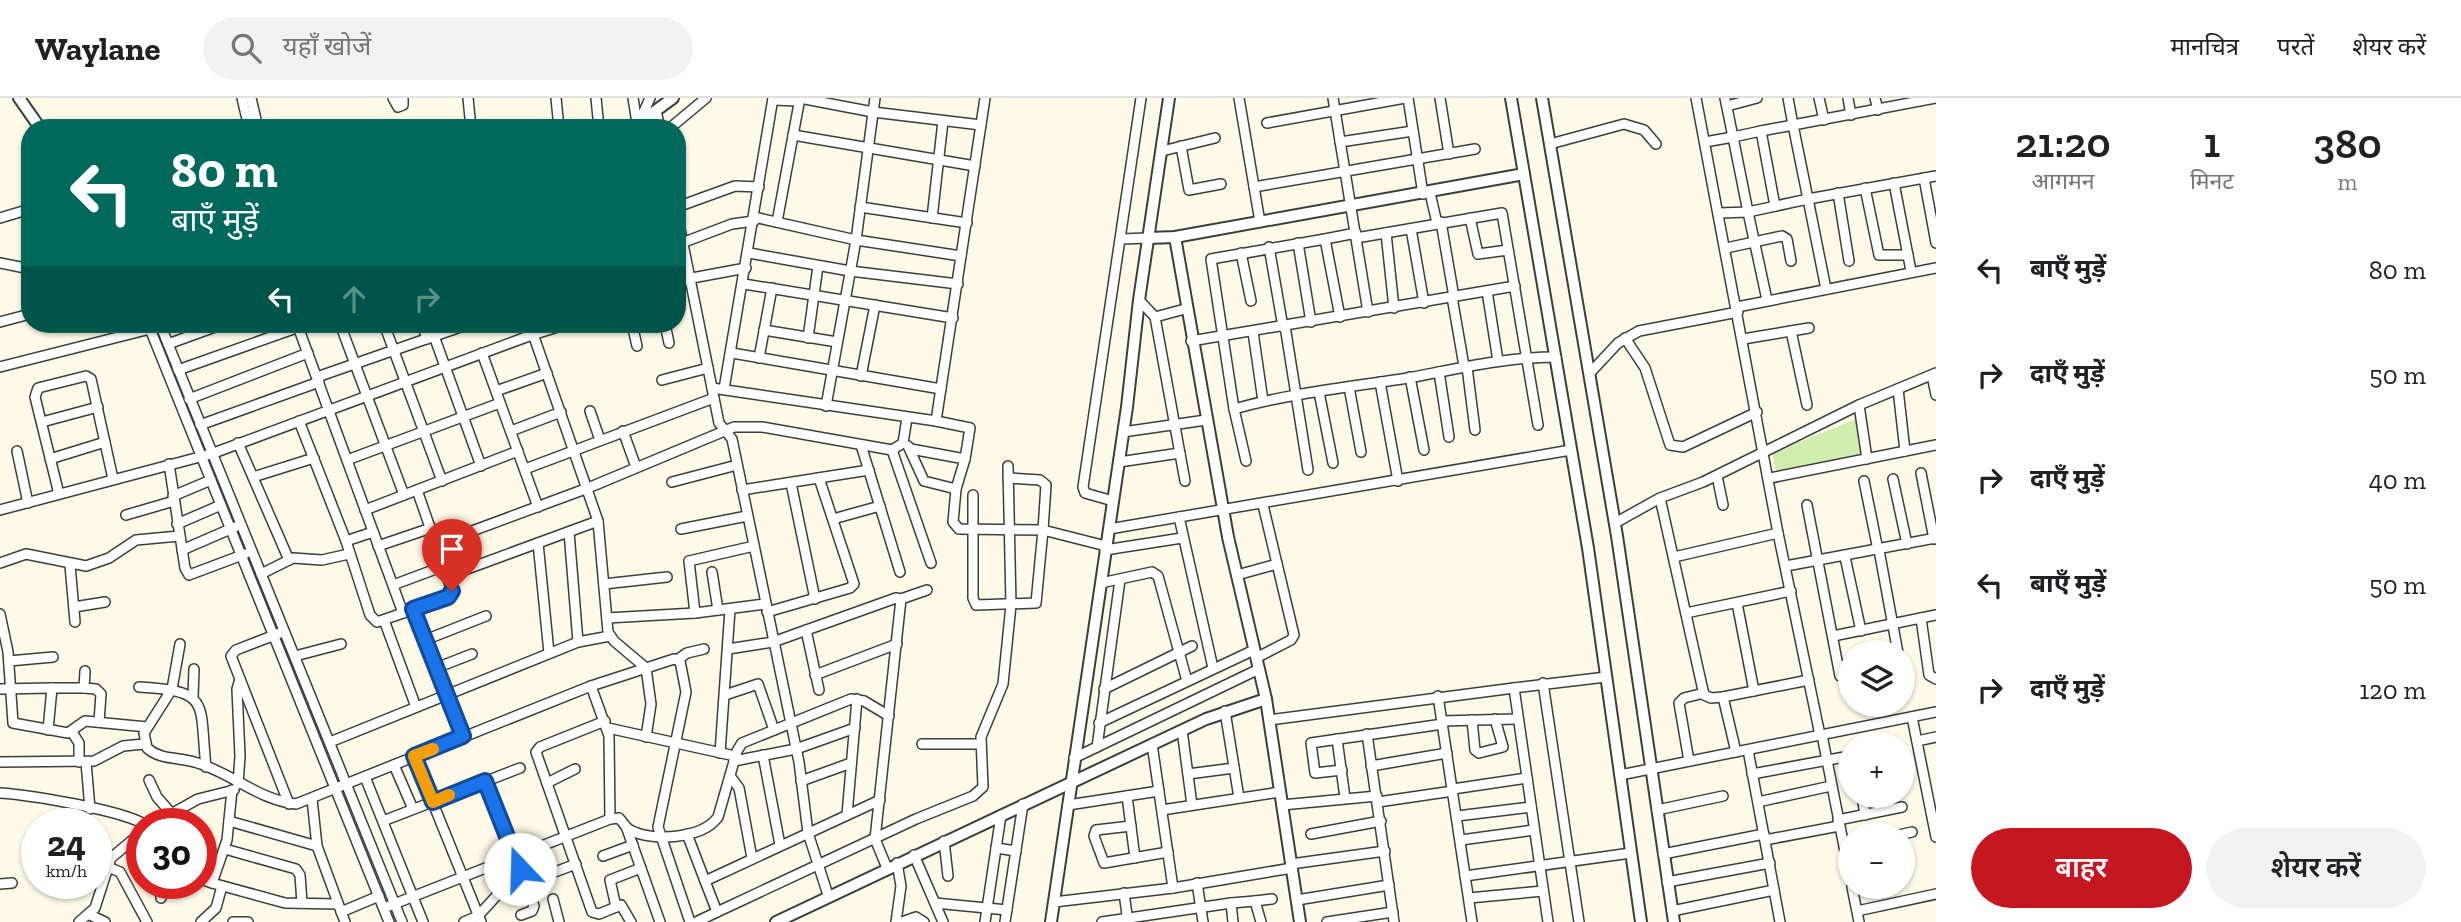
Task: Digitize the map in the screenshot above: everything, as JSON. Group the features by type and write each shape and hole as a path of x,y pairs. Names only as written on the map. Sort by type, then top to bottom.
{"street":[{"path":"19,98 34,119"},
{"path":"242,98 247,119"},
{"path":"251,98 256,119"},
{"path":"393,98 398,107 403,104 403,98"},
{"path":"468,98 470,119"},
{"path":"556,98 558,119"},
{"path":"596,98 598,119"},
{"path":"633,98 634,119"},
{"path":"639,119 650,98"},
{"path":"645,119 673,98"},
{"path":"825,406 856,240 875,98"},
{"path":"936,421 985,98"},
{"path":"1113,501 1093,498 1085,493 1083,486 1141,98"},
{"path":"1051,922 1119,462 1139,300 1169,98"},
{"path":"1239,98 1260,222"},
{"path":"1333,98 1368,312"},
{"path":"1267,123 1407,98 1426,193 1439,222 1475,430"},
{"path":"1440,98 1449,154"},
{"path":"1511,98 1571,450 1641,922"},
{"path":"1542,98 1615,523 1673,916 1774,890"},
{"path":"1696,98 1770,478 1778,533 1839,822"},
{"path":"1757,98 1726,102 1767,300"},
{"path":"1788,98 1826,289"},
{"path":"1819,98 1824,120"},
{"path":"1848,98 1851,116"},
{"path":"1875,98 1878,110"},
{"path":"1704,142 1851,116 1907,101 1935,98"},
{"path":"680,119 703,99"},
{"path":"724,389 744,284 773,99 799,99 873,112 981,125"},
{"path":"778,222 799,99"},
{"path":"656,111 658,119"},
{"path":"932,218 943,121"},
{"path":"1550,144 1624,124 1644,130 1656,144"},
{"path":"1340,142 1413,131"},
{"path":"1761,131 1775,206"},
{"path":"793,135 939,157 975,166"},
{"path":"1162,151 1215,138"},
{"path":"1181,146 1189,190 1221,184"},
{"path":"1254,187 1475,149"},
{"path":"1121,239 1175,237 1524,174"},
{"path":"1719,214 1748,212 1936,176"},
{"path":"1924,178 1936,243"},
{"path":"1894,183 1911,271"},
{"path":"686,204 735,187 759,187"},
{"path":"1865,188 1879,255 1908,255"},
{"path":"1838,193 1849,261"},
{"path":"860,207 967,223"},
{"path":"0,218 21,212"},
{"path":"1246,461 1234,409 1210,259 1269,247 1386,233 1502,213 1538,425"},
{"path":"1470,218 1478,254 1508,250"},
{"path":"686,241 754,219 856,240 961,256"},
{"path":"1411,229 1424,303"},
{"path":"1386,233 1394,308"},
{"path":"1175,237 1185,309 1223,511 1266,699 1300,922"},
{"path":"1726,248 1785,237 1791,261"},
{"path":"1325,239 1340,317"},
{"path":"1298,243 1311,322"},
{"path":"1269,247 1308,470"},
{"path":"749,253 850,271 958,284"},
{"path":"1241,253 1251,301"},
{"path":"686,260 692,278 712,388 723,430 730,435 737,465 796,749 807,833 816,867 828,895"},
{"path":"0,263 21,267"},
{"path":"808,338 818,265"},
{"path":"686,280 746,268"},
{"path":"1590,373 1625,338 1639,331 1737,310 1767,300 1936,268"},
{"path":"744,284 953,318"},
{"path":"1191,341 1515,286"},
{"path":"759,358 772,289"},
{"path":"1487,292 1498,361"},
{"path":"1139,300 1155,317 1185,481"},
{"path":"861,376 875,305"},
{"path":"1155,317 1185,309"},
{"path":"0,322 21,316"},
{"path":"1743,340 1809,328"},
{"path":"764,330 837,342"},
{"path":"1791,331 1807,405"},
{"path":"1253,332 1263,401"},
{"path":"0,367 124,333"},
{"path":"152,333 280,633 296,660 402,922"},
{"path":"164,333 200,425 211,480 221,505 235,526"},
{"path":"168,344 198,333"},
{"path":"178,370 277,333"},
{"path":"301,333 393,585 425,640 463,736"},
{"path":"343,333 404,495"},
{"path":"387,333 442,481"},
{"path":"428,333 445,366 481,466"},
{"path":"200,425 443,333"},
{"path":"0,510 206,455 538,333"},
{"path":"634,333 637,346"},
{"path":"667,333 669,343"},
{"path":"531,335 575,450 598,521 610,636 646,668 651,704 646,737"},
{"path":"1625,338 1645,368 1670,444 1674,447 1683,447 1757,412"},
{"path":"189,399 308,353"},
{"path":"482,353 538,507"},
{"path":"732,354 941,389"},
{"path":"1234,409 1294,395 1498,361 1525,357 1556,357"},
{"path":"662,380 708,368"},
{"path":"1439,372 1449,437"},
{"path":"496,391 547,373"},
{"path":"1615,523 1660,498 1717,475 1859,405 1934,374 1936,395"},
{"path":"59,494 35,392 38,388 89,377 113,479"},
{"path":"1410,377 1424,450"},
{"path":"1380,382 1398,481"},
{"path":"1349,387 1362,452"},
{"path":"712,388 970,428 956,489 954,526 1043,530 1106,548 1182,538"},
{"path":"1898,389 1905,451"},
{"path":"1319,392 1333,463"},
{"path":"524,469 715,398"},
{"path":"347,460 500,403"},
{"path":"1859,405 1867,459"},
{"path":"41,422 98,407"},
{"path":"590,411 600,440"},
{"path":"511,431 561,412"},
{"path":"907,418 907,446 924,481 956,489"},
{"path":"1123,432 1206,420"},
{"path":"299,421 346,541 370,615 377,622 451,594 448,576 417,490"},
{"path":"437,544 588,488 723,430 762,427 892,450 907,446 965,459"},
{"path":"623,431 636,467"},
{"path":"50,459 105,442"},
{"path":"238,443 289,560"},
{"path":"861,445 900,572"},
{"path":"1770,478 1936,445"},
{"path":"892,450 931,562"},
{"path":"1109,529 1263,505 1571,450"},
{"path":"17,451 28,503"},
{"path":"365,510 518,452"},
{"path":"1119,462 1180,453"},
{"path":"253,477 314,458"},
{"path":"169,464 185,568 192,576 246,553"},
{"path":"672,482 737,465"},
{"path":"696,922 876,842 979,792 984,779 980,744 1003,684 1011,605 1008,466"},
{"path":"742,490 869,470"},
{"path":"1786,566 1935,538 1921,473"},
{"path":"1717,475 1723,505"},
{"path":"607,618 766,608 850,588 854,584 819,478"},
{"path":"973,495 974,603 981,607 1032,604 1038,598 1046,485 1040,480 1008,478"},
{"path":"1893,479 1906,544"},
{"path":"126,515 174,499 211,480"},
{"path":"1864,481 1896,640"},
{"path":"791,483 815,598"},
{"path":"1660,498 1703,693"},
{"path":"177,524 221,505"},
{"path":"776,922 889,863 914,855 1023,804 1097,747 1291,640 1294,635 1263,505"},
{"path":"1807,505 1838,665"},
{"path":"833,519 880,506"},
{"path":"681,529 747,516"},
{"path":"1179,517 1213,668"},
{"path":"448,576 598,521"},
{"path":"182,550 235,526"},
{"path":"378,547 431,528"},
{"path":"346,541 373,532"},
{"path":"569,532 578,642"},
{"path":"1674,557 1778,533"},
{"path":"0,563 26,554 70,565 93,565 136,540 179,536"},
{"path":"538,543 549,653"},
{"path":"695,613 689,561 754,546"},
{"path":"246,553 261,574 288,667 389,922"},
{"path":"261,574 289,560 323,560 349,554"},
{"path":"1845,557 1861,631"},
{"path":"1237,575 1278,564"},
{"path":"70,565 75,622"},
{"path":"393,585 444,566"},
{"path":"712,572 718,610"},
{"path":"1101,583 1152,572 1158,576 1186,681"},
{"path":"604,584 667,578"},
{"path":"1097,747 1120,580"},
{"path":"728,649 774,642 896,598 901,600 927,590"},
{"path":"1686,613 1791,591"},
{"path":"896,922 901,886 876,842 901,600"},
{"path":"74,607 105,602"},
{"path":"1737,603 1754,691"},
{"path":"720,753 730,609"},
{"path":"0,614 9,661 5,690 13,723 72,732"},
{"path":"1833,636 1936,615"},
{"path":"425,640 485,616"},
{"path":"1921,618 1929,675 1936,679"},
{"path":"384,620 416,707"},
{"path":"806,630 819,690"},
{"path":"280,633 233,653 240,679 289,804"},
{"path":"330,742 578,642 610,636"},
{"path":"144,744 147,727 172,689 180,643"},
{"path":"288,667 296,660 341,644"},
{"path":"816,675 897,644"},
{"path":"1104,689 1192,646"},
{"path":"0,762 99,760 123,746 144,744 158,756 206,767 238,787 289,804 312,799 348,785 591,686 704,649"},
{"path":"436,668 471,654"},
{"path":"9,661 53,657"},
{"path":"1099,723 1213,668 1256,659"},
{"path":"677,660 686,692 659,819 659,836 690,922"},
{"path":"194,669 193,697 200,708 206,767"},
{"path":"83,688 85,671"},
{"path":"1269,720 1438,696 1606,677"},
{"path":"240,679 237,689 240,756 238,787 217,884 278,901 339,908 379,896"},
{"path":"1689,761 1679,703 1684,698 1703,693 1712,698 1809,680"},
{"path":"1544,683 1579,922"},
{"path":"725,695 758,684 774,730"},
{"path":"591,686 606,725 610,819"},
{"path":"139,687 172,689 193,697"},
{"path":"48,730 52,688"},
{"path":"1514,688 1516,719 1548,922"},
{"path":"5,690 96,689 101,694 99,722"},
{"path":"300,698 310,694"},
{"path":"1438,696 1472,922"},
{"path":"1723,696 1736,752"},
{"path":"627,829 659,836 687,834 715,821 734,759 743,743 844,701 857,699 889,716"},
{"path":"847,815 857,699"},
{"path":"1073,768 1152,744 1225,712 1266,699"},
{"path":"1225,712 1239,798"},
{"path":"1915,716 1936,712"},
{"path":"1620,775 1912,717 1936,832"},
{"path":"1495,719 1503,747"},
{"path":"1342,770 1318,774 1312,771 1311,743 1443,722 1516,719"},
{"path":"1472,720 1477,752 1521,745"},
{"path":"72,732 80,722 147,727"},
{"path":"631,922 623,906 596,918 537,749 606,725 646,737 720,753 734,759 796,749 855,728"},
{"path":"1182,730 1192,805"},
{"path":"72,732 79,743 90,808"},
{"path":"1327,922 1394,917 1367,734"},
{"path":"1917,741 1936,737"},
{"path":"1337,739 1345,798"},
{"path":"922,744 980,744"},
{"path":"1152,744 1173,888"},
{"path":"1748,750 1780,922"},
{"path":"323,757 335,753"},
{"path":"1371,766 1447,753"},
{"path":"762,755 780,845"},
{"path":"414,756 480,919"},
{"path":"1752,774 1838,758"},
{"path":"801,782 852,764"},
{"path":"394,765 413,809"},
{"path":"383,821 520,768"},
{"path":"1188,774 1234,768"},
{"path":"547,783 575,769"},
{"path":"730,776 739,788 752,858"},
{"path":"365,777 423,922"},
{"path":"1282,805 1345,798 1378,799 1527,778"},
{"path":"149,780 157,797 167,808"},
{"path":"485,781 534,909 521,915"},
{"path":"1758,802 1831,786"},
{"path":"181,808 198,799 238,787"},
{"path":"1068,805 1159,791"},
{"path":"1162,810 1280,792"},
{"path":"0,793 84,808"},
{"path":"1128,796 1135,858"},
{"path":"1657,810 1723,796"},
{"path":"312,799 317,846 345,922"},
{"path":"705,881 880,800"},
{"path":"1005,922 1023,804"},
{"path":"1457,817 1531,807"},
{"path":"1864,808 1865,815"},
{"path":"1842,822 1897,808"},
{"path":"985,922 1000,815"},
{"path":"384,908 619,817 627,829 660,922"},
{"path":"229,821 317,846"},
{"path":"1311,834 1381,821"},
{"path":"1663,854 1838,823"},
{"path":"1131,826 1099,829 1094,836 1104,863 1168,852"},
{"path":"1461,840 1534,830"},
{"path":"687,834 717,912"},
{"path":"944,841 948,876"},
{"path":"112,859 126,845"},
{"path":"603,856 633,845"},
{"path":"996,848 1016,850"},
{"path":"225,849 296,869 300,875 302,903"},
{"path":"1054,902 1173,888 1385,851"},
{"path":"1465,876 1632,853"},
{"path":"914,855 943,922"},
{"path":"1667,882 1769,863"},
{"path":"464,922 480,919 499,893 576,864"},
{"path":"616,907 610,880 641,868"},
{"path":"112,869 120,872 147,922"},
{"path":"0,884 12,883"},
{"path":"1197,884 1203,922"},
{"path":"1297,900 1389,885"},
{"path":"1469,898 1543,891"},
{"path":"1124,893 1127,920"},
{"path":"1857,911 1936,894"},
{"path":"79,922 90,915 96,899"},
{"path":"197,921 216,908 216,899"},
{"path":"1102,922 1272,899"},
{"path":"1854,899 1859,922"},
{"path":"553,900 559,922"},
{"path":"1255,901 1261,922"},
{"path":"935,903 1007,910"},
{"path":"1231,903 1233,922"},
{"path":"90,915 104,922"},
{"path":"902,922 916,917 924,922"},
{"path":"233,922 248,922"}],"green space":[{"path":"1859,418 1863,454 1776,471 1772,453"}],"slow traffic":[{"path":"433,749 414,756 433,802 449,795"}],"route":[{"path":"452,591 448,597 413,609 463,736 414,756 433,802 485,781 520,869"}]}
